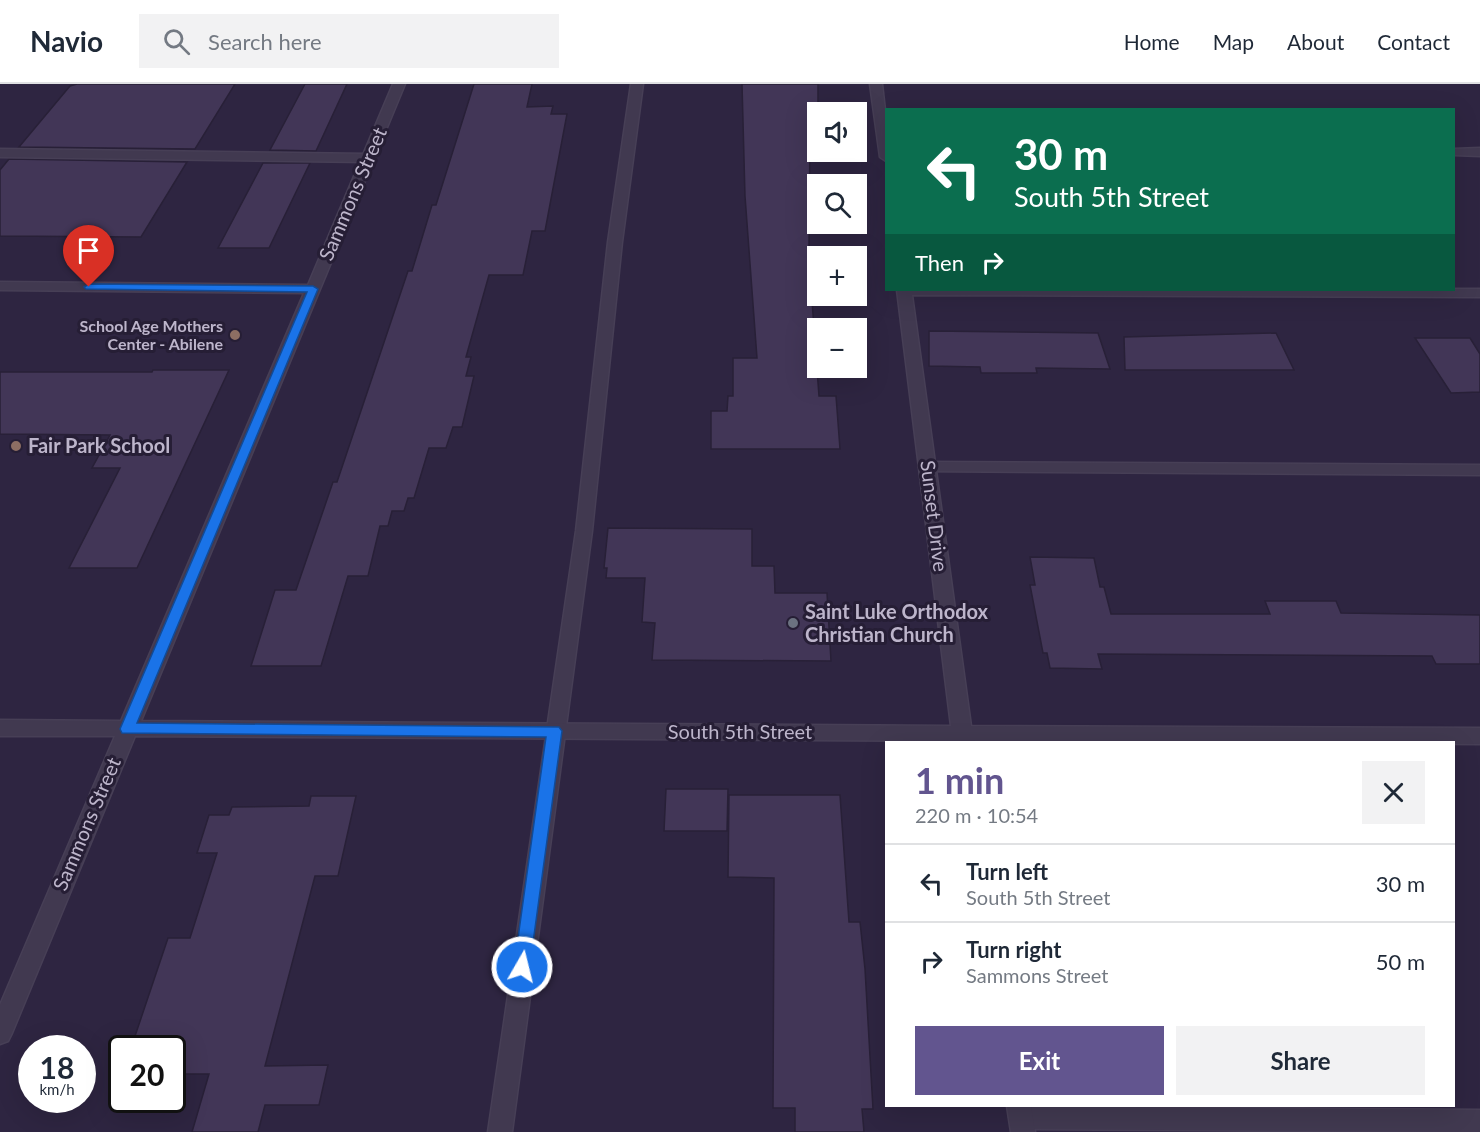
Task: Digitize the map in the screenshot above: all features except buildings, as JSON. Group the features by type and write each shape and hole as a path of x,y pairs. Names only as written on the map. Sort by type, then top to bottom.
{"street":[{"name":"Sammons Street","path":"0,1033 399,84"},
{"path":"500,1132 554,731 584,531 615,242 637,84"},
{"path":"876,84 885,145"},
{"path":"1455,152 1480,152"},
{"path":"0,153 368,158"},
{"path":"0,286 313,289"},
{"name":"Sunset Drive","path":"904,291 962,738"},
{"path":"1096,291 1480,293"},
{"path":"927,467 1480,470"},
{"name":"South 5th Street","path":"0,728 554,731 962,738 1480,736"},
{"path":"1021,1118 1480,1122"}],"place":[{"name":"School Age Mothers Center - Abilene","path":"235,335"},
{"name":"Fair Park School","path":"16,446"},
{"name":"Saint Luke Orthodox Christian Church","path":"793,623"}],"route":[{"path":"89,287 313,289 127,729 554,731 522,967"}]}
